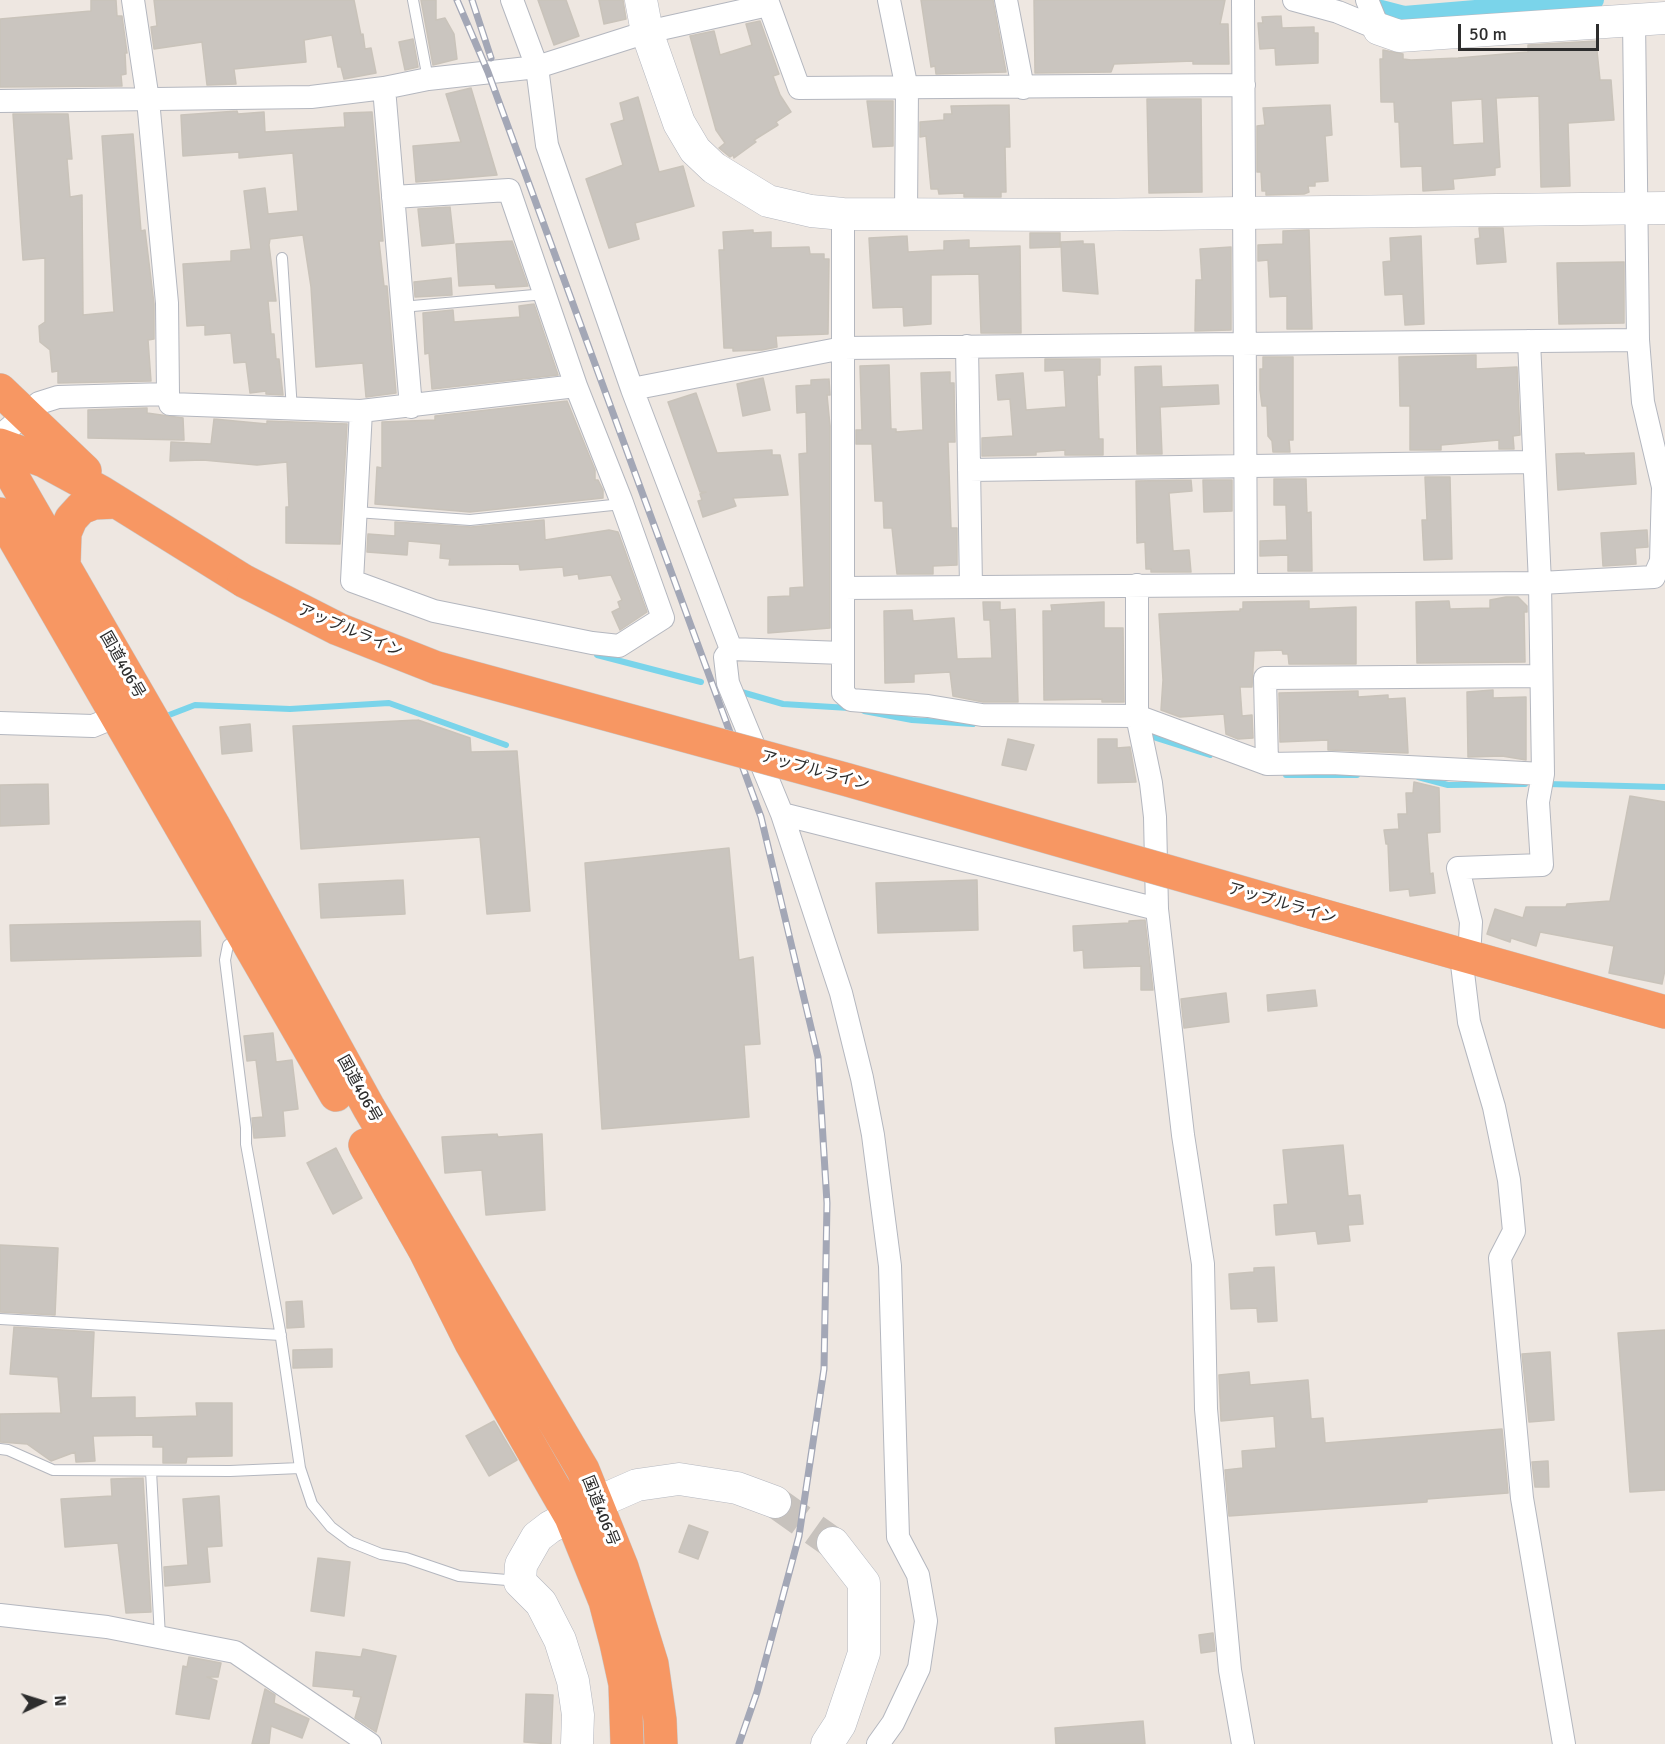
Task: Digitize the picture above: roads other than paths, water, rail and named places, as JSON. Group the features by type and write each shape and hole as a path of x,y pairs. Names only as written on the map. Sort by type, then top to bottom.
{"highway":[{"path":"0,390 80,465 109,497 81,508 71,519 64,533 64,564"},
{"name":"アップルライン","path":"0,445 44,461 109,497 244,581 338,629 437,668 849,780 1665,1012"},
{"name":"国道406号","path":"0,455 64,564 130,711 244,934 425,1251 471,1343 622,1567 652,1664 661,1744"},
{"name":"国道406号","path":"0,514 130,711 583,1470 584,1510 625,1684 627,1744"}],"street":[{"path":"133,0 148,100 166,303 170,404 362,411 576,386"},
{"path":"512,0 537,67 547,145 632,388 731,649"},
{"path":"641,0 647,32 679,123 695,150 714,168 768,201 811,211 843,214 906,214 1651,208"},
{"path":"889,0 907,89 906,214"},
{"path":"1006,0 1023,88"},
{"path":"1243,0 1246,583"},
{"path":"1294,0 1338,12 1399,36 1665,18"},
{"path":"1367,0 1379,29"},
{"path":"0,101 311,97 384,88 428,79 537,67 647,32 767,3 798,88 1244,85"},
{"path":"843,588 1246,583 1540,583 1654,577 1661,561 1663,487 1643,402 1638,340 1651,208 1634,20"},
{"path":"384,88 411,407"},
{"path":"362,411 352,581 434,611 592,643 619,646 663,618 576,386 509,190 393,197"},
{"path":"843,214 843,693 851,700 928,706 982,716 1137,716 1267,764 1331,763 1543,774"},
{"path":"632,388 843,348 1638,340"},
{"path":"1529,341 1540,583 1543,774 1538,802 1542,865 1458,868 1471,922 1465,957 1469,1022 1494,1107 1509,1180 1515,1231 1500,1258 1522,1498 1564,1744"},
{"path":"967,346 971,587"},
{"path":"0,436 26,416 39,402 57,398 168,394"},
{"path":"969,470 1534,462"},
{"path":"1137,585 1137,716 1155,817 1157,909 1183,1135 1203,1264 1206,1408 1230,1670 1243,1744"},
{"path":"731,649 843,653"},
{"path":"731,649 725,657 728,683 782,814 841,993 873,1135 890,1266 898,1537 918,1575 926,1620 919,1668 893,1723 878,1744"},
{"path":"1267,764 1265,678 1541,676"},
{"path":"0,723 93,726 130,711"},
{"path":"782,814 1157,909"},
{"path":"577,1744 578,1715 575,1692 560,1640 541,1603 520,1582 521,1564 537,1537 584,1510 637,1485 679,1479 737,1488 775,1502"},
{"path":"827,1744 840,1724 864,1653 864,1583 834,1543"},
{"path":"0,1615 107,1627 235,1652 370,1744"}],"lane":[{"path":"413,0 428,79"},
{"path":"282,258 292,410"},
{"path":"402,307 545,294"},
{"path":"356,512 470,520 622,504"},
{"path":"244,934 228,945 225,960 246,1128 246,1144 281,1335 300,1468 312,1504 331,1527 351,1542 381,1554 406,1558 459,1576 520,1582"},
{"path":"0,1319 281,1335"},
{"path":"0,1449 8,1450 53,1470 230,1471 300,1468"},
{"path":"151,1470 160,1637"}],"waterway":[{"path":"1381,10 1404,16 1594,0"},
{"path":"597,655 701,682"},
{"path":"738,691 783,704 849,708"},
{"path":"169,715 195,705 290,709 389,703 506,745"},
{"path":"864,711 912,720 973,724"},
{"path":"1153,737 1210,755"},
{"path":"1286,775 1357,775"},
{"path":"1418,777 1448,785 1525,784"},
{"path":"1547,784 1665,787"}],"tunnel":[{"path":"775,1502 833,1543"}],"railway":[{"path":"457,0 488,72 761,817 818,1057 827,1203 824,1369 799,1536 757,1692 739,1744"},
{"path":"472,0 491,58"}]}
